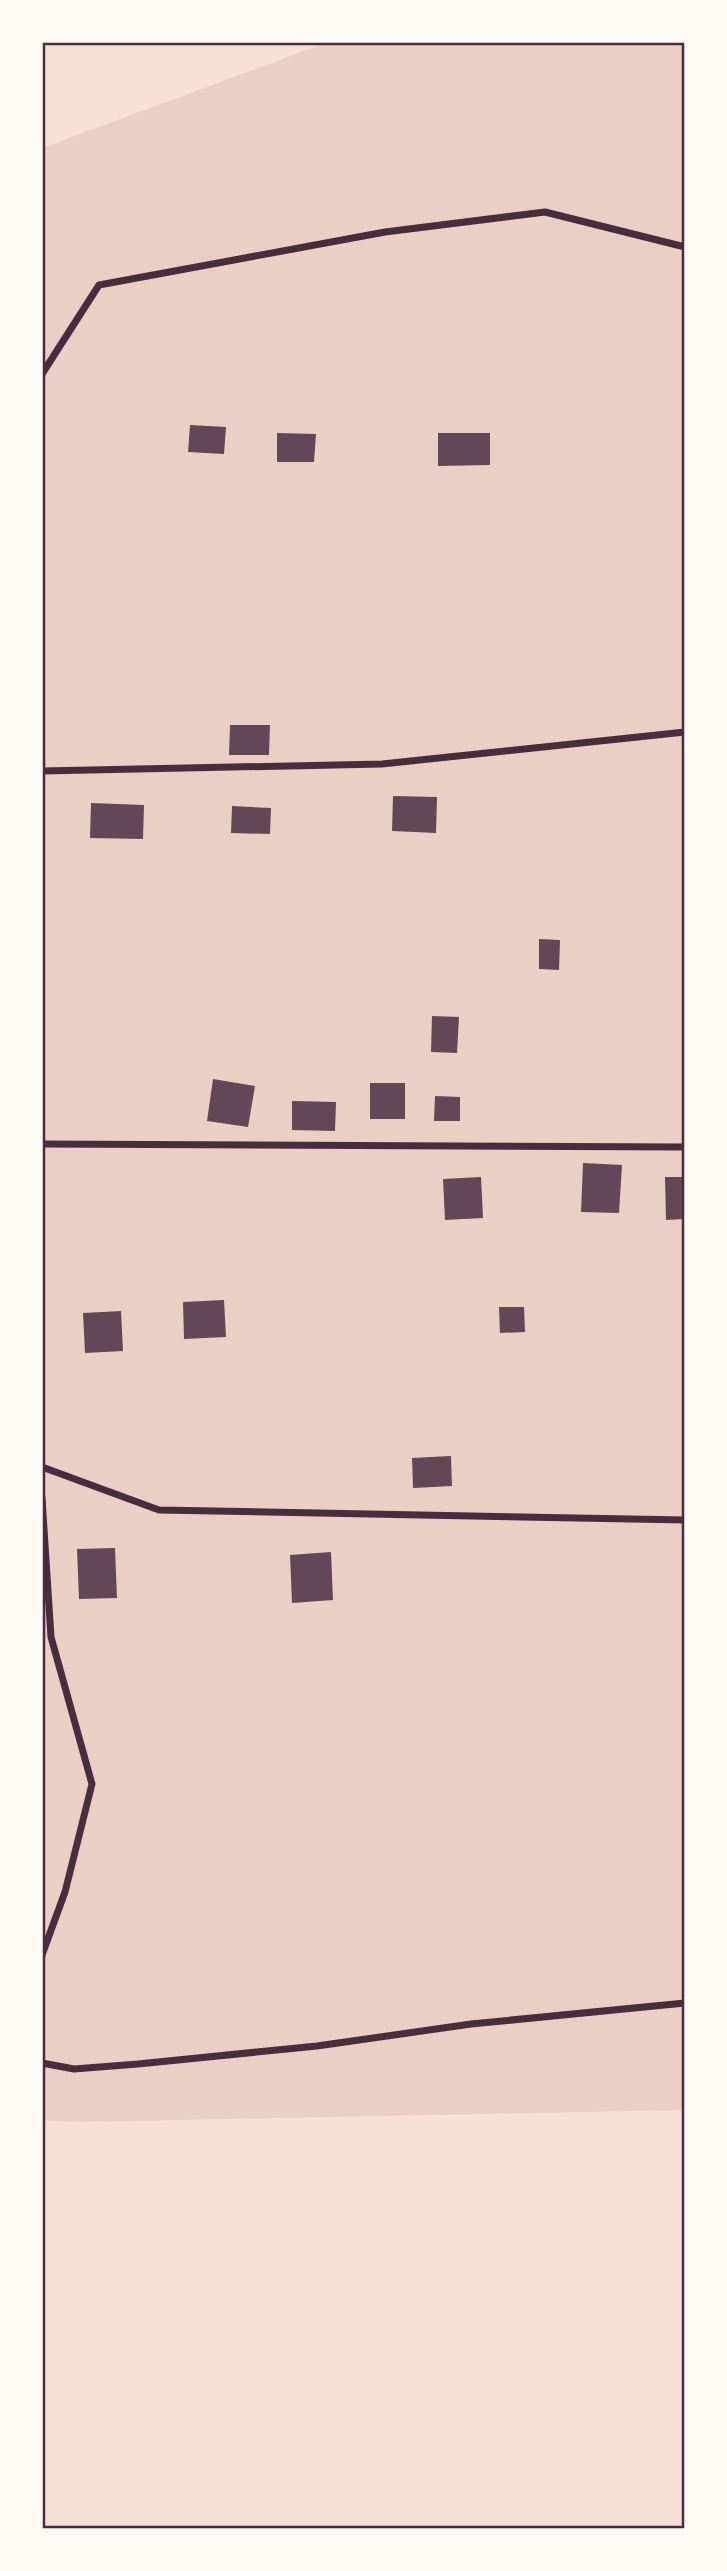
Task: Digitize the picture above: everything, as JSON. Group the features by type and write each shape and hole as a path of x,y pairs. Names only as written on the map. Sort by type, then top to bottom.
{"street":[{"path":"42,374 99,285 385,232 545,212 685,247"},
{"path":"42,771 382,764 685,732"},
{"path":"42,1144 685,1147"},
{"path":"42,1467 159,1510 685,1520"},
{"path":"42,1498 51,1637 92,1784 65,1892 42,1955"},
{"path":"42,2063 74,2069 138,2064 317,2046 471,2024 685,2003"}],"shaded area":[{"path":"328,42 685,42 685,2110 80,2122 42,2120 42,148"}],"building":[{"path":"190,425 226,427 224,454 188,452"},
{"path":"277,433 316,434 314,462 277,462"},
{"path":"438,433 490,433 490,465 438,466"},
{"path":"230,725 270,725 269,755 229,755"},
{"path":"393,796 437,797 436,833 392,831"},
{"path":"91,803 144,805 143,839 90,838"},
{"path":"232,806 271,808 270,834 231,833"},
{"path":"539,939 560,940 559,970 539,969"},
{"path":"432,1016 459,1017 457,1053 431,1052"},
{"path":"213,1079 255,1086 248,1127 207,1121"},
{"path":"370,1083 405,1083 405,1119 370,1119"},
{"path":"435,1096 460,1097 460,1121 434,1121"},
{"path":"292,1101 336,1102 335,1131 292,1130"},
{"path":"583,1163 622,1165 619,1213 581,1212"},
{"path":"481,1177 483,1218 445,1220 443,1179"},
{"path":"665,1177 685,1177 685,1219 666,1220"},
{"path":"224,1300 226,1337 184,1339 183,1302"},
{"path":"499,1307 524,1307 525,1332 500,1333"},
{"path":"121,1311 123,1351 85,1353 83,1313"},
{"path":"451,1456 452,1486 413,1488 412,1458"},
{"path":"115,1548 117,1598 79,1599 77,1549"},
{"path":"331,1552 333,1600 292,1603 290,1555"}]}
